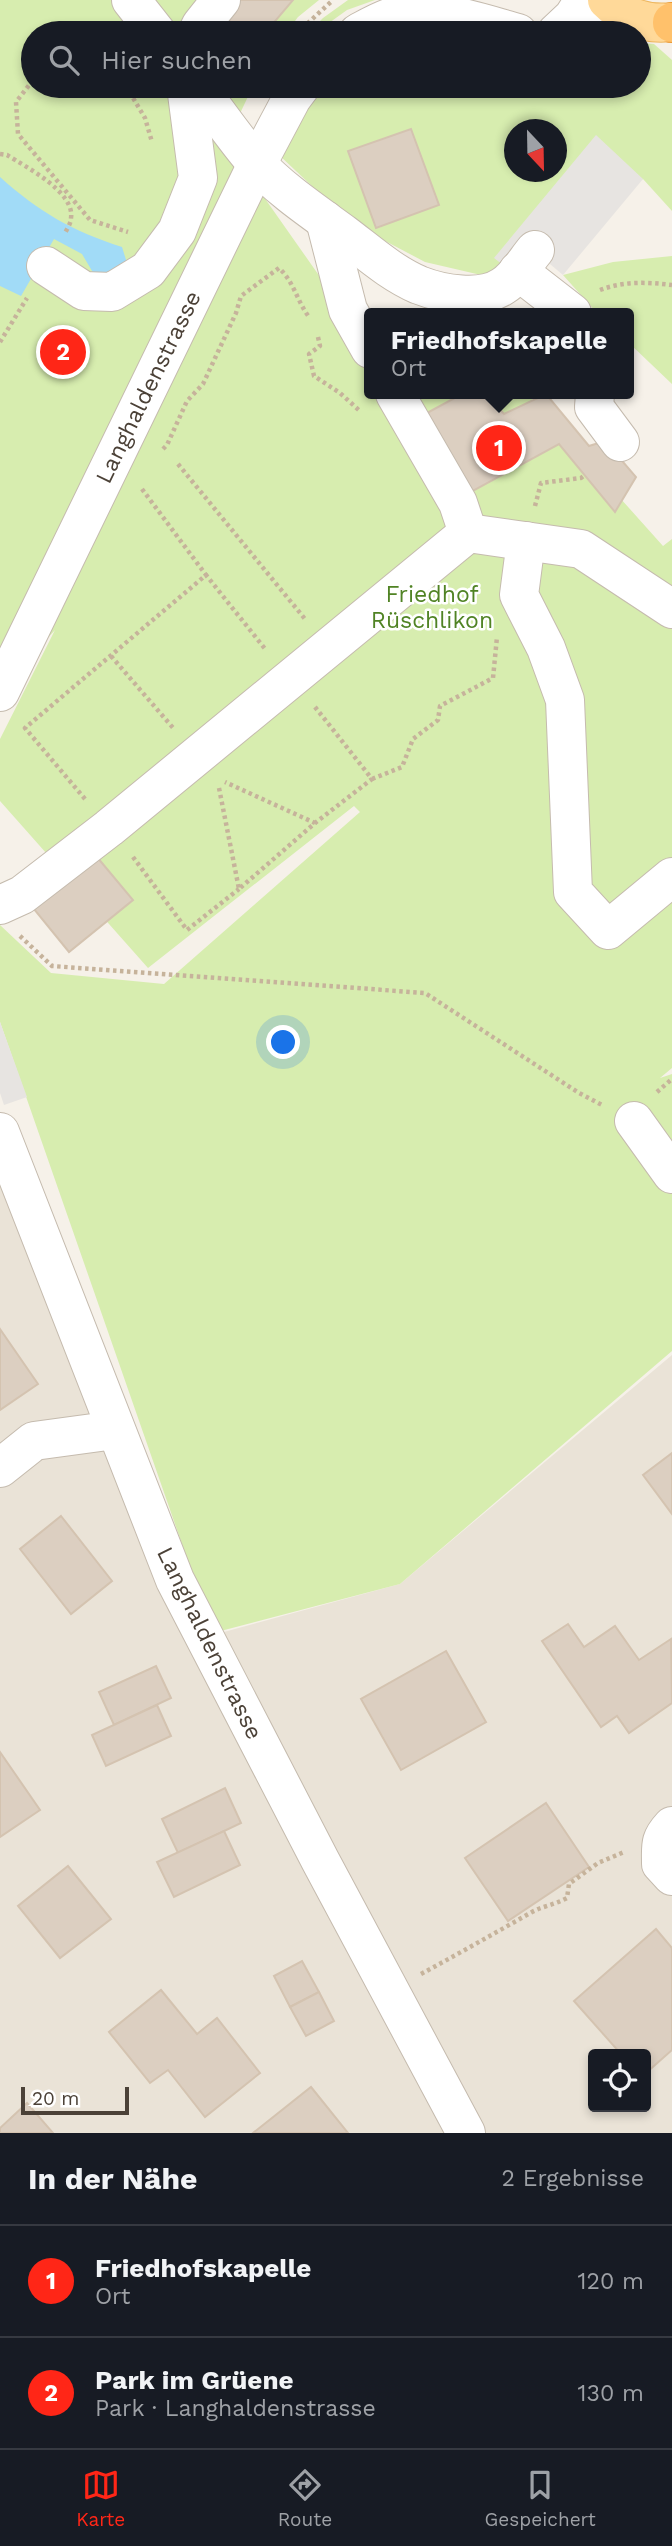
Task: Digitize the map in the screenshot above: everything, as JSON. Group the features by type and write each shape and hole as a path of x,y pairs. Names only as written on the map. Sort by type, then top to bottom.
{"main road":[{"path":"618,9 641,21"},
{"path":"651,22 672,22"}],"street":[{"path":"131,0 148,21"},
{"path":"204,21 221,0"},
{"path":"569,21 584,0"},
{"path":"381,21 400,14 431,13 474,21"},
{"path":"46,266 84,291 112,292 148,270 177,231 198,178 188,98"},
{"path":"206,98 257,164 325,220 395,272 420,285 448,293 479,294 502,287 527,261 567,308"},
{"name":"Langhaldenstrasse","path":"0,692 257,164 292,98"},
{"path":"325,220 348,310 364,340"},
{"path":"398,399 458,503 468,533"},
{"path":"595,399 594,407 620,442"},
{"path":"9,919 22,895 109,828 468,533 581,549 672,609"},
{"path":"526,541 519,594 546,648 565,700 573,892 608,930 672,877"},
{"path":"634,1121 672,1174"},
{"name":"Langhaldenstrasse","path":"0,1132 175,1580 466,2133"},
{"path":"0,1468 34,1441 115,1430"}],"path":[{"path":"310,21 333,0"},
{"path":"21,96 16,102 18,134 90,220 136,233"},
{"path":"134,98 145,118 153,144"},
{"path":"0,154 7,155 50,182 71,207"},
{"path":"71,196 71,219"},
{"path":"158,454 167,445 187,401 203,384 236,313 241,296 279,268 288,276 302,308 315,325"},
{"path":"571,308 584,297 614,285 649,282 672,285"},
{"path":"317,335 320,346 309,354 314,376 341,393 366,422"},
{"path":"178,464 328,647"},
{"path":"526,541 541,482 581,478 585,475"},
{"path":"134,480 206,575 372,779"},
{"path":"206,575 25,728 109,828 187,930 372,779 402,767 413,739 438,720 440,706 493,678 497,631 519,594"},
{"path":"111,656 197,756"},
{"path":"239,889 217,779 315,823"},
{"path":"9,919 52,966 425,993 579,1093 634,1121"},
{"path":"416,1977 535,1910 554,1906 567,1898 569,1884 598,1863 624,1852 668,1850"}],"shaded area":[{"path":"596,135 643,179 563,275 544,259 506,267 494,258 557,182 567,182 567,170"},
{"path":"0,1022 27,1097 4,1105 0,1093"},
{"path":"0,1129 213,1635 400,1584 672,1355 672,2133 0,2133"}],"green space":[{"name":"Friedhof Rüschlikon","path":"0,0 319,0 295,21 21,21 21,98 247,98 226,143 358,331 364,332 364,399 531,399 663,546 672,539 672,1068 660,1078 672,1074 672,1351 400,1584 213,1633 0,1022 0,925 51,973 164,984 360,812 354,806 148,968 0,801 0,739 55,630 0,691"},
{"path":"348,0 375,0 347,10 332,21 320,21"},
{"path":"651,44 672,60 672,211 643,179 495,258 506,267 481,275 425,262 351,223 278,154 313,98 651,98","holes":["411,129 439,205 376,228 349,151"]},
{"path":"672,256 672,384 634,348 634,308 593,308 563,275 613,262"}],"water":[{"path":"0,177 57,219 122,247 127,263 98,281 82,254 54,239 21,296 0,286"}],"building":[{"path":"235,0 293,0 275,21 229,21 222,15"},
{"path":"411,129 439,205 376,228 348,151"},
{"path":"453,399 490,399 504,414 536,399 550,399 589,446 605,441 636,477 615,512 559,444 471,492 427,413"},
{"path":"92,851 133,900 69,952 29,903"},
{"path":"0,1329 38,1384 0,1410"},
{"path":"672,1453 672,1514 643,1475"},
{"path":"61,1516 112,1581 71,1614 20,1549"},
{"path":"568,1624 584,1647 615,1626 639,1660 671,1639 672,1703 629,1733 617,1716 601,1727 542,1641"},
{"path":"446,1651 486,1722 401,1770 361,1699"},
{"path":"156,1666 171,1698 114,1725 99,1692"},
{"path":"157,1705 171,1736 106,1766 92,1735"},
{"path":"0,1752 40,1810 0,1837"},
{"path":"225,1788 241,1823 178,1853 162,1819"},
{"path":"546,1803 589,1867 508,1921 465,1858"},
{"path":"224,1831 240,1865 174,1897 157,1862"},
{"path":"68,1866 111,1919 60,1958 18,1906"},
{"path":"656,1929 672,1948 672,2050 651,2069 651,2049 617,2049 574,2001"},
{"path":"302,1961 319,1992 290,2007 274,1976"},
{"path":"161,1990 197,2034 217,2018 260,2073 205,2117 168,2070 150,2083 109,2032"},
{"path":"319,1992 334,2021 306,2036 290,2007"},
{"path":"311,2087 348,2133 253,2133"},
{"path":"27,2103 53,2133 0,2133 0,2128"}],"place":[{"name":"Park im Grüene","path":"63,352"},
{"name":"Friedhofskapelle","path":"499,448"}]}
